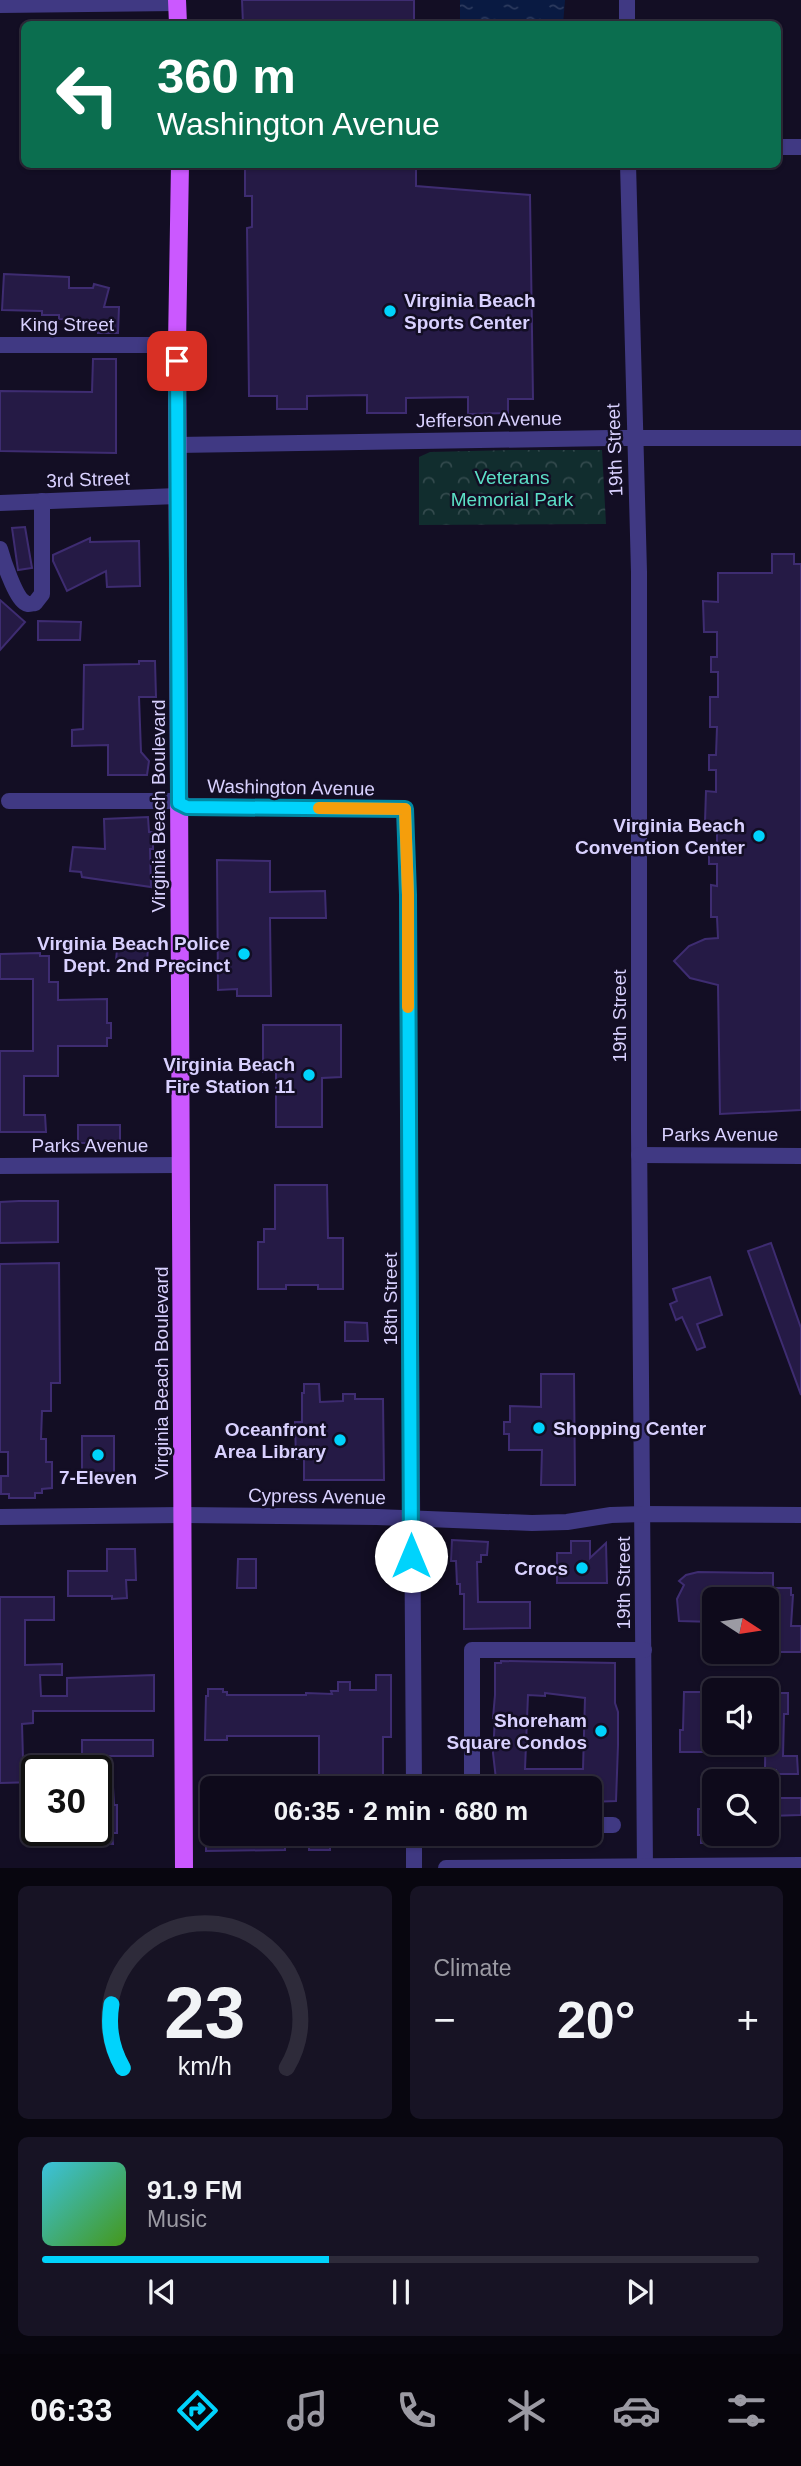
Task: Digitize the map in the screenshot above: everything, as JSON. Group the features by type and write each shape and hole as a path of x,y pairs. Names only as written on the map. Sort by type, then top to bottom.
{"main road":[{"path":"177,2 178,21"},
{"name":"Virginia Beach Boulevard","path":"180,168 177,496 184,1867"}],"street":[{"path":"627,0 627,21"},
{"path":"0,5 177,2"},
{"path":"781,147 801,147"},
{"name":"19th Street","path":"628,168 639,572 639,1155 645,1867"},
{"name":"King Street","path":"0,345 177,345"},
{"name":"Jefferson Avenue","path":"177,445 635,437 801,438"},
{"name":"3rd Street","path":"0,503 177,496"},
{"path":"0,549 20,600 27,604 35,603 42,594 42,501"},
{"name":"Washington Avenue","path":"9,802 172,801 187,807 405,809"},
{"name":"18th Street","path":"405,809 408,895 414,1776"},
{"name":"Parks Avenue","path":"639,1155 801,1156"},
{"name":"Parks Avenue","path":"0,1166 181,1165"},
{"name":"Cypress Avenue","path":"0,1517 183,1515 532,1523 644,1514 801,1515"},
{"path":"472,1776 472,1650 644,1650"},
{"path":"602,1825 613,1825"},
{"path":"414,1846 414,1867"},
{"path":"446,1867 801,1865"}],"green space":[{"name":"Veterans Memorial Park","path":"602,450 606,524 419,525 419,457 430,452"}],"water":[{"path":"460,0 565,0 563,21 460,21"}],"building":[{"path":"242,0 414,0 414,21 243,21"},
{"name":"Virginia Beach Sports Center","path":"245,168 416,168 416,186 530,195 533,399 508,399 508,413 468,414 468,397 406,398 406,413 367,413 367,395 307,396 307,409 277,409 277,396 249,396 247,228 252,227 252,196 245,196"},
{"path":"4,274 69,277 69,288 93,288 94,284 109,288 104,307 119,307 118,333 98,333 98,328 90,327 90,320 59,319 59,315 42,315 42,311 2,310"},
{"path":"93,359 116,359 116,453 0,451 0,391 92,392"},
{"path":"25,527 32,568 18,570 12,528"},
{"path":"90,538 90,542 139,541 140,586 107,587 106,571 67,591 53,561 53,555"},
{"name":"Virginia Beach Convention Center","path":"772,554 794,554 794,564 801,564 801,1110 720,1114 718,985 690,978 674,961 689,946 705,939 718,938 717,917 711,917 711,885 717,886 717,864 709,864 709,849 717,849 717,822 705,822 706,791 716,792 716,770 709,770 709,755 716,755 717,727 710,727 710,697 718,697 718,672 711,672 711,657 717,657 717,632 704,632 703,601 718,602 718,573 772,573"},
{"path":"0,600 25,622 0,650"},
{"path":"38,621 81,622 80,640 38,640"},
{"path":"139,661 155,661 156,697 139,697 141,752 149,761 147,775 108,775 108,745 72,746 72,730 83,729 84,665 139,664"},
{"path":"148,817 149,832 153,832 153,849 150,849 151,887 82,877 81,872 70,871 73,847 105,849 104,819"},
{"name":"Virginia Beach Police Dept. 2nd Precinct","path":"217,860 270,861 270,892 325,891 326,918 270,918 271,996 237,996 237,989 218,990"},
{"path":"124,944 148,947 147,963 116,961 117,949 124,950"},
{"path":"40,953 40,956 49,956 49,982 58,982 58,1000 107,999 107,1023 111,1023 111,1038 107,1038 107,1046 58,1046 58,1076 24,1076 24,1115 45,1115 46,1132 0,1132 0,1051 33,1051 33,979 0,979 0,954"},
{"name":"Virginia Beach Fire Station 11","path":"263,1025 341,1025 341,1077 322,1078 322,1127 276,1127 276,1072 263,1072"},
{"path":"78,1125 120,1125 120,1143 78,1143"},
{"path":"275,1185 327,1185 328,1238 343,1238 343,1289 318,1289 318,1285 286,1285 286,1289 258,1289 258,1242 264,1242 264,1229 275,1229"},
{"path":"58,1201 58,1242 0,1243 0,1202"},
{"path":"771,1243 801,1328 801,1395 748,1251"},
{"path":"59,1263 60,1383 51,1383 51,1411 42,1411 41,1439 46,1439 46,1462 52,1462 52,1488 35,1493 35,1498 9,1498 9,1494 1,1494 1,1476 8,1476 8,1452 0,1452 0,1264"},
{"path":"710,1277 722,1315 697,1324 705,1347 697,1350 682,1317 676,1320 670,1304 677,1301 673,1289"},
{"path":"345,1322 367,1323 368,1341 345,1341"},
{"name":"Shopping Center","path":"541,1374 574,1374 575,1485 541,1485 542,1450 509,1450 509,1434 504,1434 504,1422 510,1422 510,1406 541,1407"},
{"name":"Oceanfront Area Library","path":"304,1384 319,1384 320,1402 343,1401 343,1394 355,1394 355,1399 383,1399 384,1480 304,1480 304,1459 296,1459 295,1422 302,1422"},
{"name":"7-Eleven","path":"82,1436 114,1436 114,1474 82,1475"},
{"path":"452,1540 488,1542 487,1555 481,1555 481,1562 477,1562 478,1602 530,1602 530,1628 464,1629 464,1594 460,1594 460,1584 457,1584 456,1561 451,1561"},
{"name":"Crocs","path":"571,1541 590,1541 590,1558 606,1543 607,1583 557,1583 557,1553 571,1553"},
{"path":"107,1549 135,1549 136,1580 126,1580 127,1598 68,1596 68,1571 107,1571"},
{"path":"238,1559 256,1559 256,1588 237,1588"},
{"path":"698,1572 773,1573 773,1587 702,1587 702,1622 679,1621 677,1599 684,1585 679,1581 686,1575"},
{"path":"779,1588 791,1588 791,1626 801,1626 801,1652 779,1652"},
{"path":"0,1597 54,1597 54,1620 25,1620 25,1665 62,1664 62,1675 40,1675 41,1696 67,1696 67,1678 154,1675 154,1711 33,1711 33,1723 22,1724 21,1782 0,1783"},
{"path":"495,1663 615,1663 615,1703 618,1712 616,1801 602,1802 602,1776 496,1776 493,1753","holes":["545,1693 585,1698 583,1769 525,1769 528,1695 545,1696"]},
{"path":"376,1675 391,1675 391,1737 383,1737 383,1776 319,1776 319,1736 227,1736 227,1740 205,1740 208,1689 223,1689 227,1695 332,1694 331,1691 338,1691 338,1682 350,1682 350,1690 376,1690"},
{"path":"684,1692 702,1692 702,1752 680,1752 680,1730 683,1730"},
{"path":"779,1693 788,1693 788,1714 784,1714 783,1756 797,1756 798,1774 779,1774 779,1769 765,1769 765,1755 779,1755"},
{"path":"82,1740 153,1740 153,1756 82,1755"},
{"path":"112,1787 114,1805 117,1805 117,1833 112,1833"},
{"path":"779,1798 801,1798 801,1815 779,1816"},
{"path":"698,1809 702,1809 702,1843 701,1835 698,1835"},
{"path":"206,1846 285,1846 285,1850 206,1851"},
{"path":"309,1846 330,1846 330,1850 309,1850"}],"slow traffic":[{"path":"319,808 405,809 408,1007"}],"place":[{"name":"Virginia Beach Sports Center","path":"390,311"},
{"name":"Virginia Beach Convention Center","path":"759,836"},
{"name":"Virginia Beach Police Dept. 2nd Precinct","path":"244,954"},
{"name":"Virginia Beach Fire Station 11","path":"309,1075"},
{"name":"Shopping Center","path":"539,1428"},
{"name":"Oceanfront Area Library","path":"340,1440"},
{"name":"7-Eleven","path":"98,1455"},
{"name":"Crocs","path":"582,1568"},
{"name":"Shoreham Square Condos","path":"601,1731"}],"route":[{"path":"177,361 179,803 187,807 405,809 408,895 411,1556"}]}
